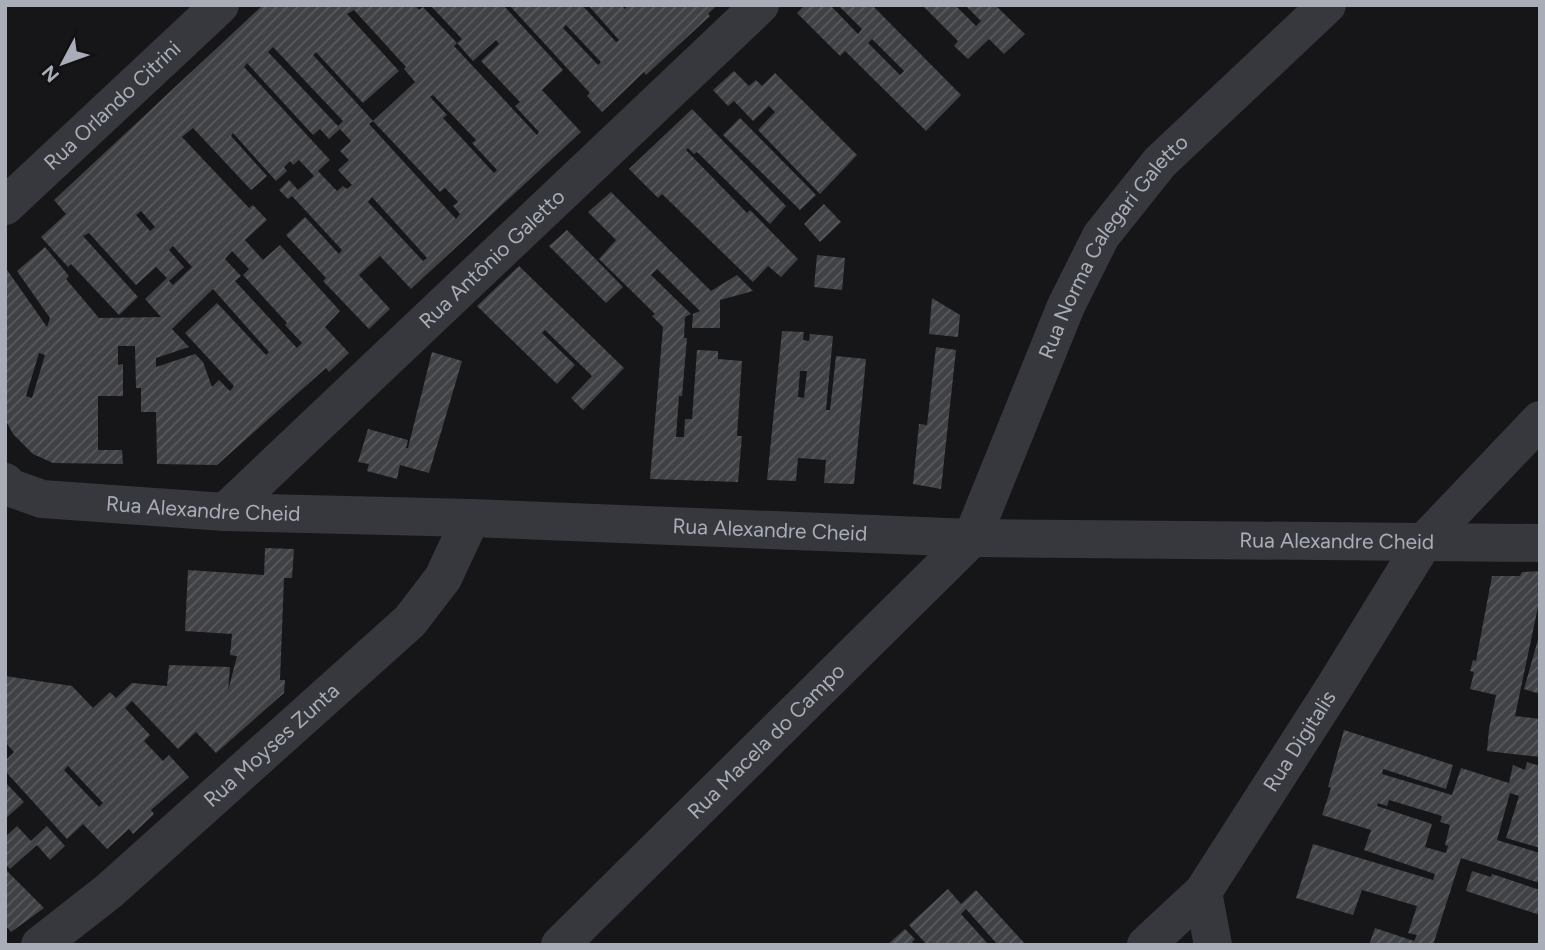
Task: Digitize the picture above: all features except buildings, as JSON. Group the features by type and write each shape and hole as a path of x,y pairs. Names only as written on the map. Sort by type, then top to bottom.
{"street":[{"name":"Rua Orlando Citrini","path":"5,206 220,5"},
{"name":"Rua Antônio Galetto","path":"225,512 760,5"},
{"name":"Rua Norma Calegari Galetto","path":"972,538 1066,306 1101,236 1160,162 1327,5"},
{"name":"Rua Digitalis","path":"1146,945 1203,892 1423,543 1540,420"},
{"name":"Rua Alexandre Cheid","path":"5,482 11,488 42,499 225,512 972,538 1540,543"},
{"name":"Rua Moyses Zunta","path":"40,945 109,891 410,621 443,578 471,519"},
{"name":"Rua Macela do Campo","path":"560,945 972,538"},
{"path":"1203,892 1213,945"}]}
